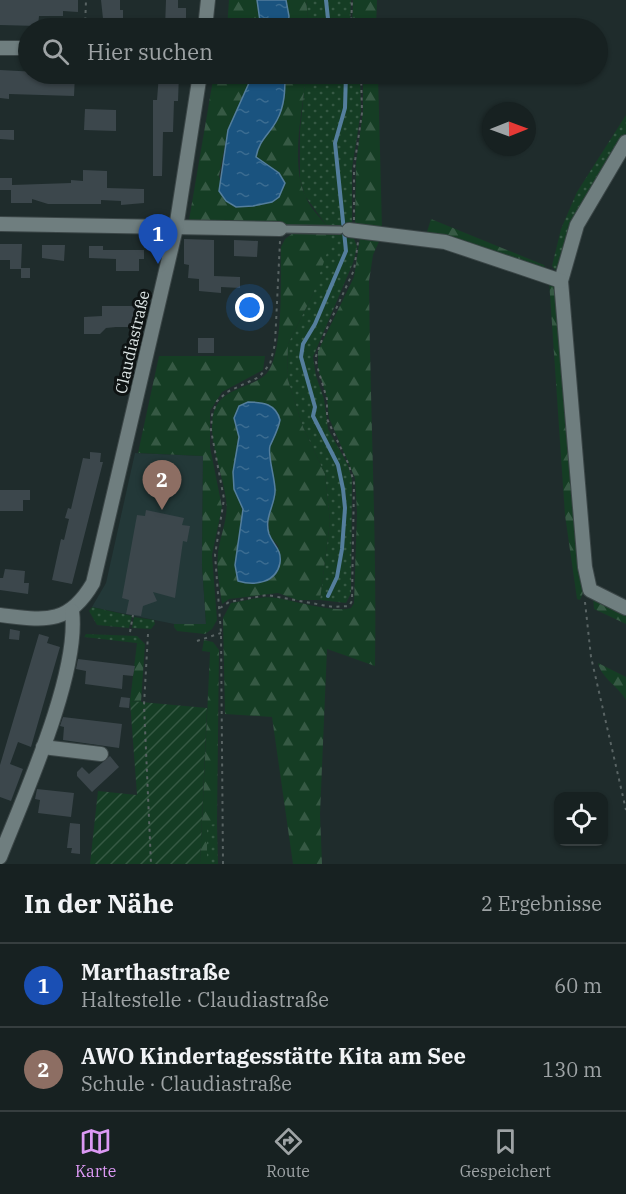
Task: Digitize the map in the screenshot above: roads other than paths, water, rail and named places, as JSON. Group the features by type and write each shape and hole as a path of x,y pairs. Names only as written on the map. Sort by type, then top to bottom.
{"street":[{"path":"206,18 208,0"},
{"path":"0,48 18,48"},
{"name":"Claudiastraße","path":"72,611 93,583 99,561 176,228 198,84"},
{"path":"626,142 577,225 561,281 585,567 590,590 626,608"},
{"path":"0,225 280,229"},
{"path":"347,230 446,242 561,281"},
{"path":"0,615 45,619 72,611 74,640 43,747 0,858 3,864"},
{"path":"43,747 101,754"}],"lane":[{"path":"280,229 347,230"}],"water":[{"path":"257,0 286,0 289,18 260,18"},
{"path":"249,84 285,84 282,109 259,146 256,157 279,173 285,183 279,197 272,202 236,207 226,201 219,191 228,130"},
{"path":"248,402 272,407 280,420 269,450 275,492 268,518 268,528 280,554 280,563 274,575 258,583 238,581 235,565 243,509 234,489 233,472 239,437 234,418 239,406"}],"waterway":[{"path":"326,0 328,18"},
{"path":"328,596 337,577 342,549 345,508 343,489 338,465 313,416 315,407 301,357 303,344 315,324 346,251 335,143 345,108 346,84"}],"place":[{"name":"Marthastraße","path":"158,264"},
{"name":"AWO Kindertagesstätte Kita am See","path":"162,510"}]}
